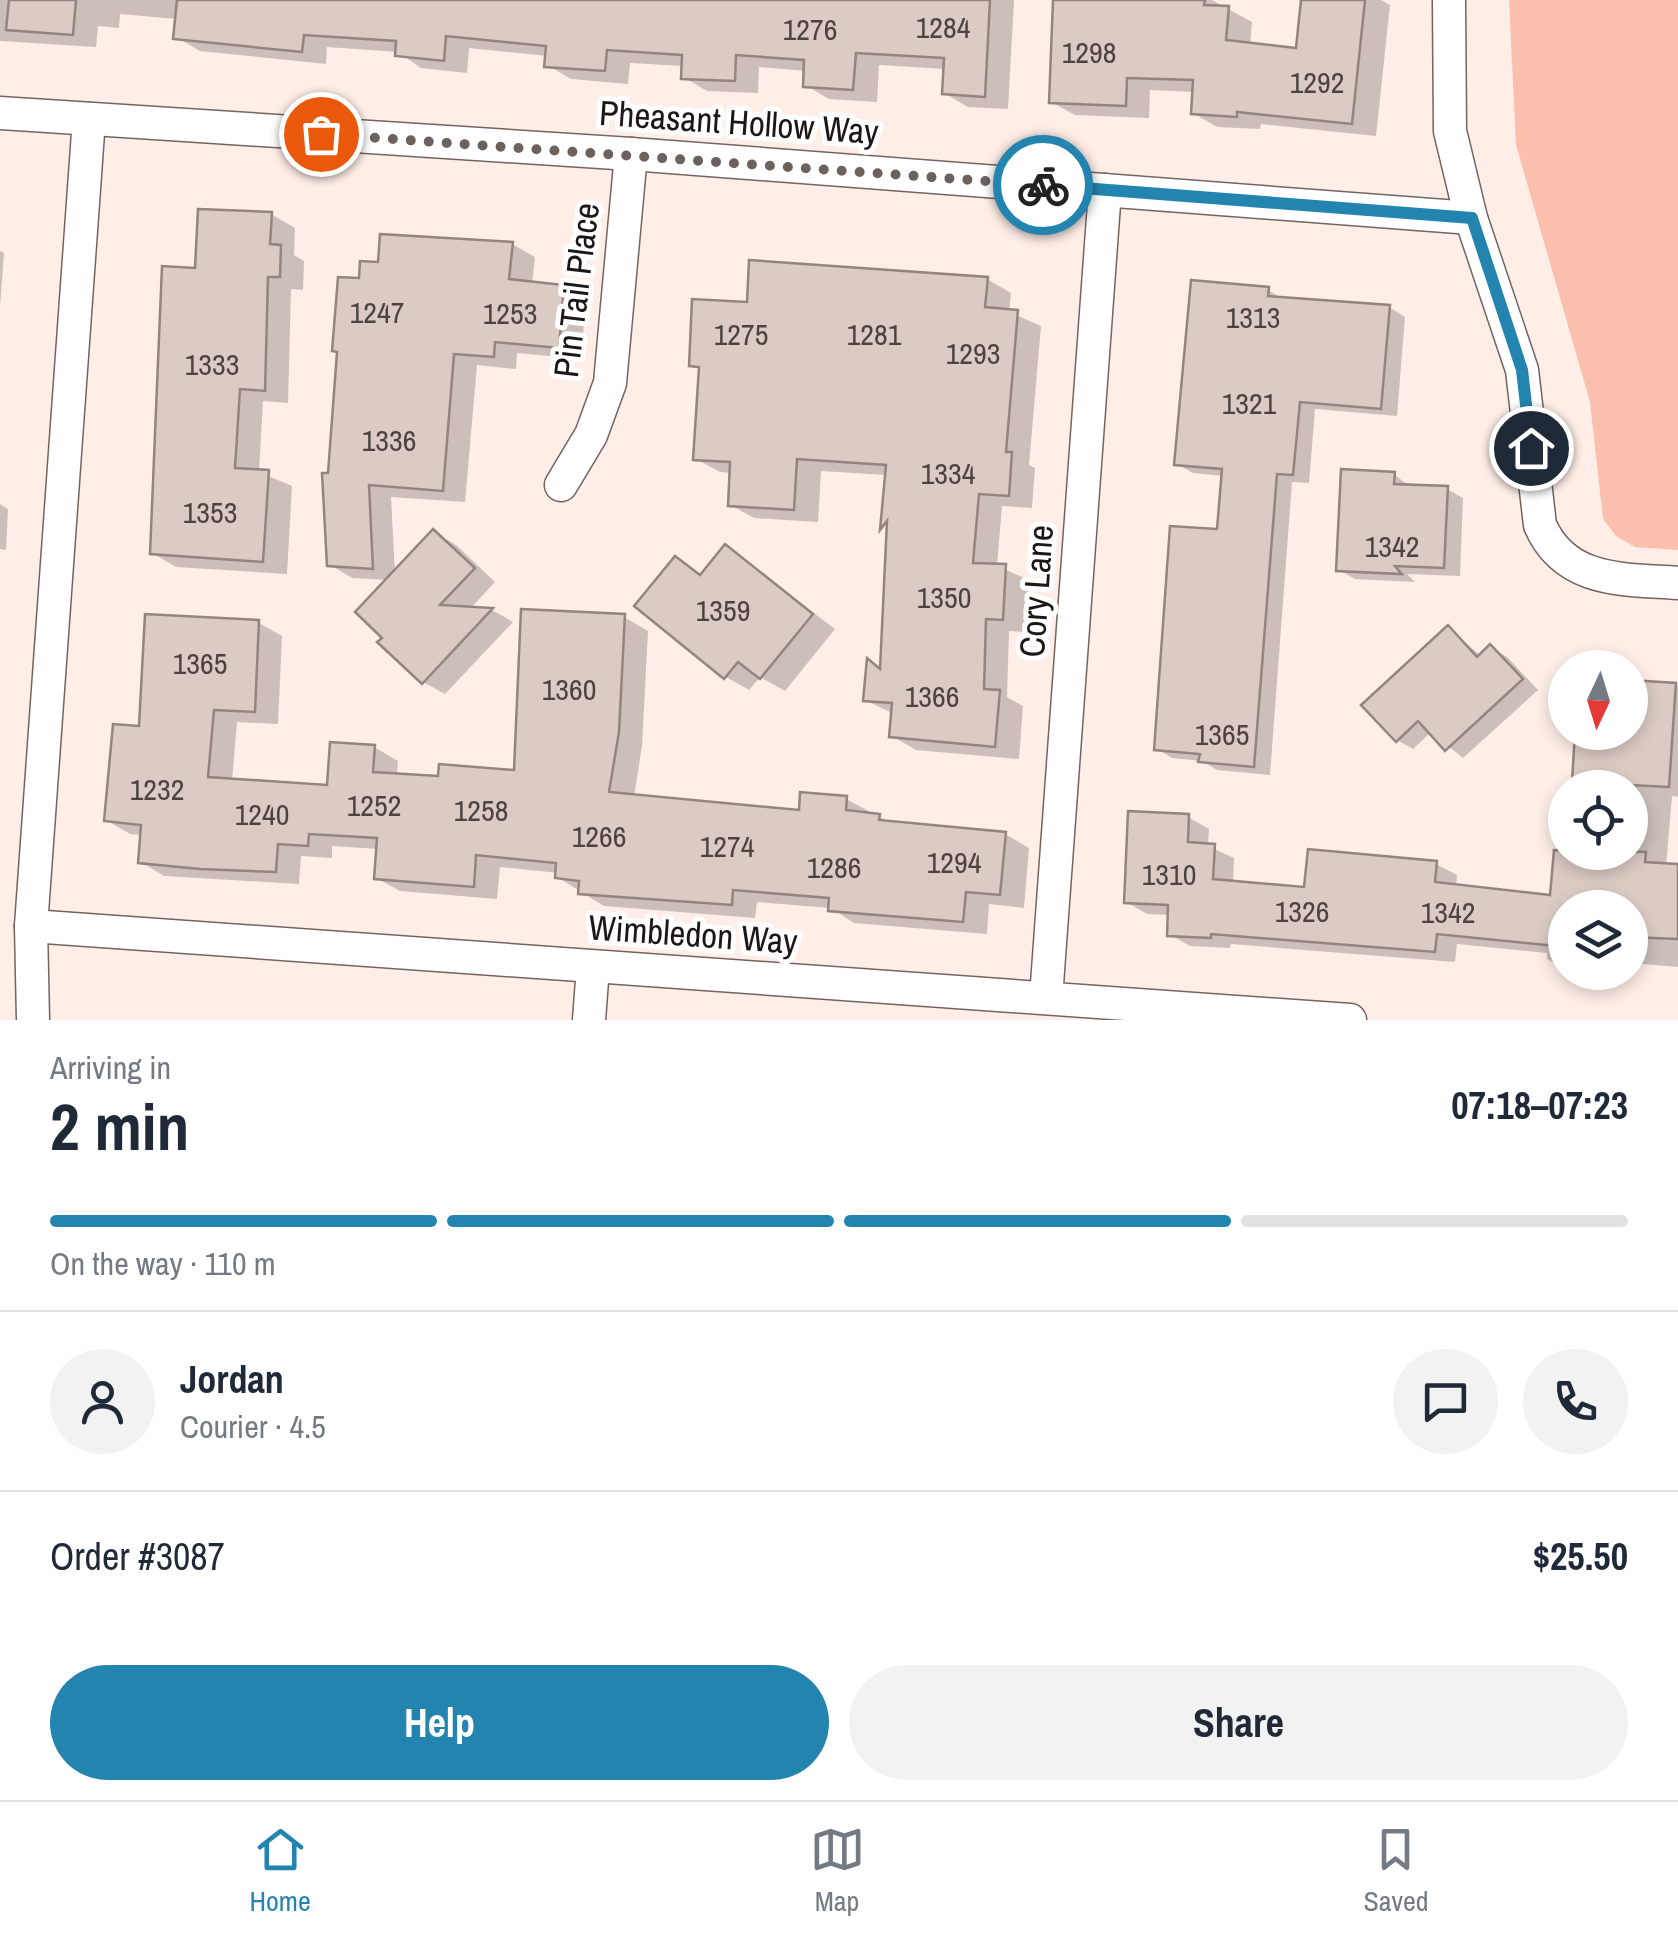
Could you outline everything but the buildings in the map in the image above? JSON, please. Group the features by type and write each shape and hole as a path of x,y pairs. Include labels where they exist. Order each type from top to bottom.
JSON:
{"street":[{"path":"1449,0 1450,130 1472,218 1522,370 1540,525 1549,545 1581,572 1678,583"},
{"name":"Pheasant Hollow Way","path":"0,113 632,154 1472,218"},
{"path":"33,1020 30,926 88,119"},
{"name":"Pin Tail Place","path":"560,485 591,435 610,383 632,154"},
{"name":"Cory Lane","path":"1046,998 1105,190"},
{"name":"Wimbledon Way","path":"30,926 1350,1020"},
{"path":"589,1020 593,966"}],"shaded area":[{"path":"1509,0 1678,0 1678,550 1635,547 1616,536 1603,519 1590,402 1516,145"}],"way so far":[{"path":"321,134 1043,185"}],"route":[{"path":"1043,185 1472,218 1522,370 1531,448"}]}
